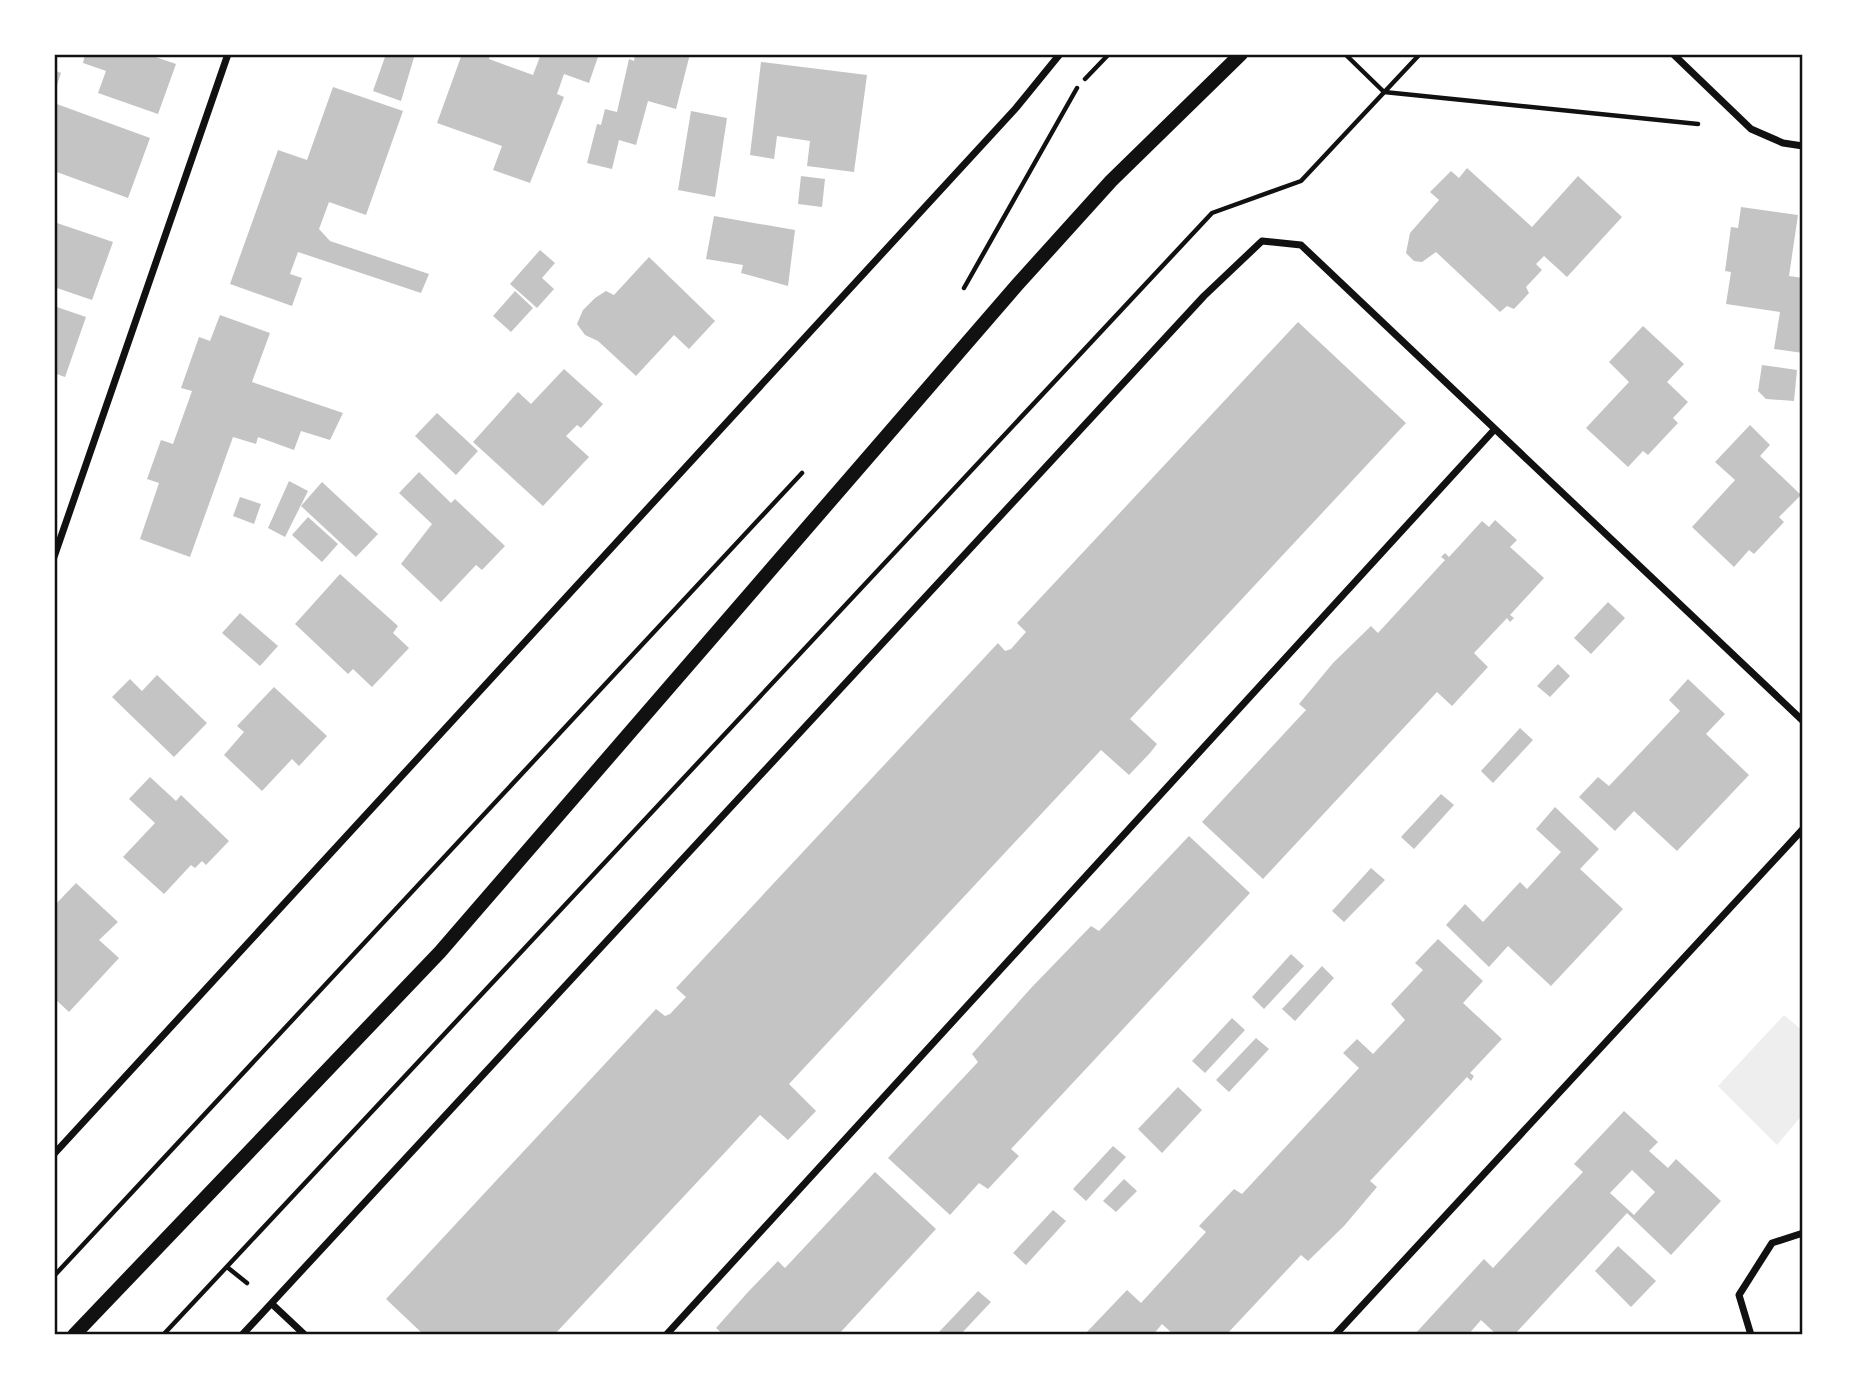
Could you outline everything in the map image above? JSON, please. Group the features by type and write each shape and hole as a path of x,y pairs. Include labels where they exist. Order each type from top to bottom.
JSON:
{"main road":[{"path":"74,1335 440,952 1034,266 1111,181 1241,54"}],"street":[{"path":"54,556 228,54"},
{"path":"54,1154 1016,108 1060,54"},
{"path":"1672,54 1751,129 1783,143 1803,146"},
{"path":"243,1335 1204,296 1262,241 1301,245 1803,721"},
{"path":"666,1335 1494,430"},
{"path":"1335,1335 1803,829"},
{"path":"1751,1335 1739,1295 1772,1243 1803,1233"},
{"path":"272,1304 305,1335"}],"path":[{"path":"959,296 1079,86 1109,54"},
{"path":"1345,54 1384,92 1751,129"},
{"path":"163,1335 1212,213 1301,181 1420,54"},
{"path":"54,1276 804,472"}],"shaded area":[{"path":"1784,1015 1803,1031 1803,1114 1777,1145 1718,1086"}],"building":[{"path":"85,54 147,54 176,64 158,114 98,93 106,71 83,63"},
{"path":"386,54 415,54 401,101 373,91"},
{"path":"462,54 490,54 489,59 533,75 541,54 599,54 589,83 564,74 557,94 564,97 530,183 493,170 502,146 437,123"},
{"path":"635,54 690,54 676,109 648,101 636,145 619,140 612,169 587,163 597,124 601,125 605,109 617,112 629,59 634,61"},
{"path":"761,62 867,75 854,172 807,166 810,141 777,136 774,159 750,155"},
{"path":"54,70 61,73 55,91 54,91"},
{"path":"333,87 403,111 366,215 329,202 319,229 330,241 429,274 421,293 298,252 290,274 302,278 292,306 230,284 278,150 307,160"},
{"path":"54,103 150,138 128,198 54,171"},
{"path":"691,111 727,118 715,197 678,190"},
{"path":"1467,168 1532,227 1578,176 1622,217 1567,277 1544,256 1536,264 1542,270 1526,287 1529,293 1514,309 1507,306 1500,312 1436,252 1422,262 1414,261 1406,253 1410,233 1439,200 1430,192 1451,171 1459,178"},
{"path":"801,176 825,179 822,207 798,204"},
{"path":"1741,207 1798,215 1789,276 1803,278 1803,353 1774,349 1780,312 1726,304 1731,272 1725,271 1731,227 1738,228"},
{"path":"714,216 795,230 788,286 741,273 743,265 706,259"},
{"path":"54,222 113,242 92,300 54,287"},
{"path":"540,250 555,263 542,278 554,289 537,308 510,284"},
{"path":"649,257 715,321 689,349 674,335 636,376 598,341 585,335 577,324 583,310 595,298 606,291 614,295"},
{"path":"515,291 533,308 511,332 493,316"},
{"path":"54,306 86,317 65,377 54,373"},
{"path":"220,315 270,333 252,382 343,413 330,440 301,431 294,450 258,437 256,444 233,437 190,557 140,539 159,483 147,479 161,440 173,444 192,391 181,388 199,337 210,341"},
{"path":"1298,322 1406,423 1130,719 1157,744 1150,753 1129,775 1101,750 789,1084 816,1111 788,1140 760,1115 554,1335 424,1335 386,1299 656,1009 665,1016 670,1014 686,997 676,988 998,643 1005,651 1011,649 1026,632 1017,623"},
{"path":"1643,326 1684,364 1667,382 1688,402 1673,418 1678,423 1648,455 1643,451 1628,467 1586,428 1629,382 1609,362"},
{"path":"1762,365 1797,370 1794,401 1766,399 1758,391"},
{"path":"564,369 603,404 581,428 577,425 566,436 589,457 543,506 473,442 518,392 531,404"},
{"path":"437,413 478,451 456,475 415,436"},
{"path":"1750,425 1770,445 1760,456 1801,495 1779,517 1784,522 1754,554 1749,550 1734,567 1692,527 1735,480 1715,462"},
{"path":"419,472 451,503 455,499 505,546 482,570 476,565 441,602 401,564 432,524 399,493"},
{"path":"289,481 308,491 285,537 268,528"},
{"path":"322,482 378,534 356,557 301,506"},
{"path":"240,497 261,504 254,524 233,516"},
{"path":"308,517 338,544 322,562 292,535"},
{"path":"1495,520 1517,540 1510,547 1544,578 1510,615 1514,618 1510,622 1507,618 1474,653 1488,667 1452,706 1437,692 1263,879 1202,822 1306,710 1299,704 1333,663 1371,626 1378,633 1445,560 1441,557 1445,553 1449,557 1482,521 1489,527"},
{"path":"340,574 398,626 393,633 409,648 372,687 353,669 348,674 295,624"},
{"path":"1608,602 1625,618 1591,654 1574,638"},
{"path":"240,613 278,646 260,666 222,633"},
{"path":"1558,664 1570,676 1550,697 1537,686"},
{"path":"157,675 207,723 174,757 112,697 130,679 142,691"},
{"path":"1688,679 1725,714 1706,734 1749,775 1677,851 1634,811 1615,831 1579,797 1598,777 1609,786 1680,711 1669,700"},
{"path":"274,687 327,736 299,766 292,759 262,791 224,755 244,732 237,726"},
{"path":"1520,728 1533,740 1493,783 1481,771"},
{"path":"150,777 176,801 181,795 229,841 206,865 202,861 195,868 191,865 164,894 123,857 155,823 129,799"},
{"path":"1441,794 1454,805 1414,849 1401,837"},
{"path":"1555,807 1599,849 1580,869 1623,909 1551,986 1508,946 1489,967 1446,925 1465,904 1483,922 1520,882 1527,889 1561,852 1536,829"},
{"path":"1189,836 1250,893 1011,1149 1019,1156 988,1189 979,1183 950,1215 888,1158 978,1062 972,1054 1032,987 1091,926 1099,931"},
{"path":"1371,868 1385,880 1344,922 1332,911"},
{"path":"76,883 118,922 99,940 119,958 69,1012 54,998 54,906"},
{"path":"1438,939 1483,981 1463,1003 1502,1039 1470,1073 1474,1076 1471,1081 1467,1077 1370,1181 1377,1187 1344,1226 1308,1261 1301,1255 1226,1335 1174,1335 1162,1324 1153,1335 1084,1335 1127,1290 1141,1303 1206,1232 1199,1226 1234,1189 1242,1194 1359,1068 1343,1053 1357,1039 1373,1054 1405,1020 1391,1004 1423,970 1415,963"},
{"path":"1291,954 1304,966 1264,1009 1252,997"},
{"path":"1322,966 1334,978 1295,1021 1282,1009"},
{"path":"1232,1018 1245,1030 1205,1073 1192,1061"},
{"path":"1256,1038 1269,1049 1229,1092 1216,1080"},
{"path":"1178,1087 1202,1110 1162,1153 1138,1129"},
{"path":"1624,1111 1658,1142 1649,1151 1668,1168 1676,1159 1721,1201 1671,1255 1627,1213 1514,1335 1497,1335 1481,1320 1468,1335 1414,1335 1484,1259 1493,1268 1583,1172 1574,1164","holes":["1632,1170 1655,1192 1634,1215 1610,1193"]},
{"path":"1113,1146 1126,1157 1086,1201 1073,1189"},
{"path":"875,1172 936,1229 838,1335 724,1335 716,1328 778,1261 785,1268"},
{"path":"1124,1179 1137,1191 1116,1212 1103,1201"},
{"path":"1053,1210 1066,1221 1026,1265 1013,1253"},
{"path":"1618,1246 1656,1281 1631,1307 1595,1271"},
{"path":"978,1291 991,1302 960,1335 940,1335 938,1333"}]}
